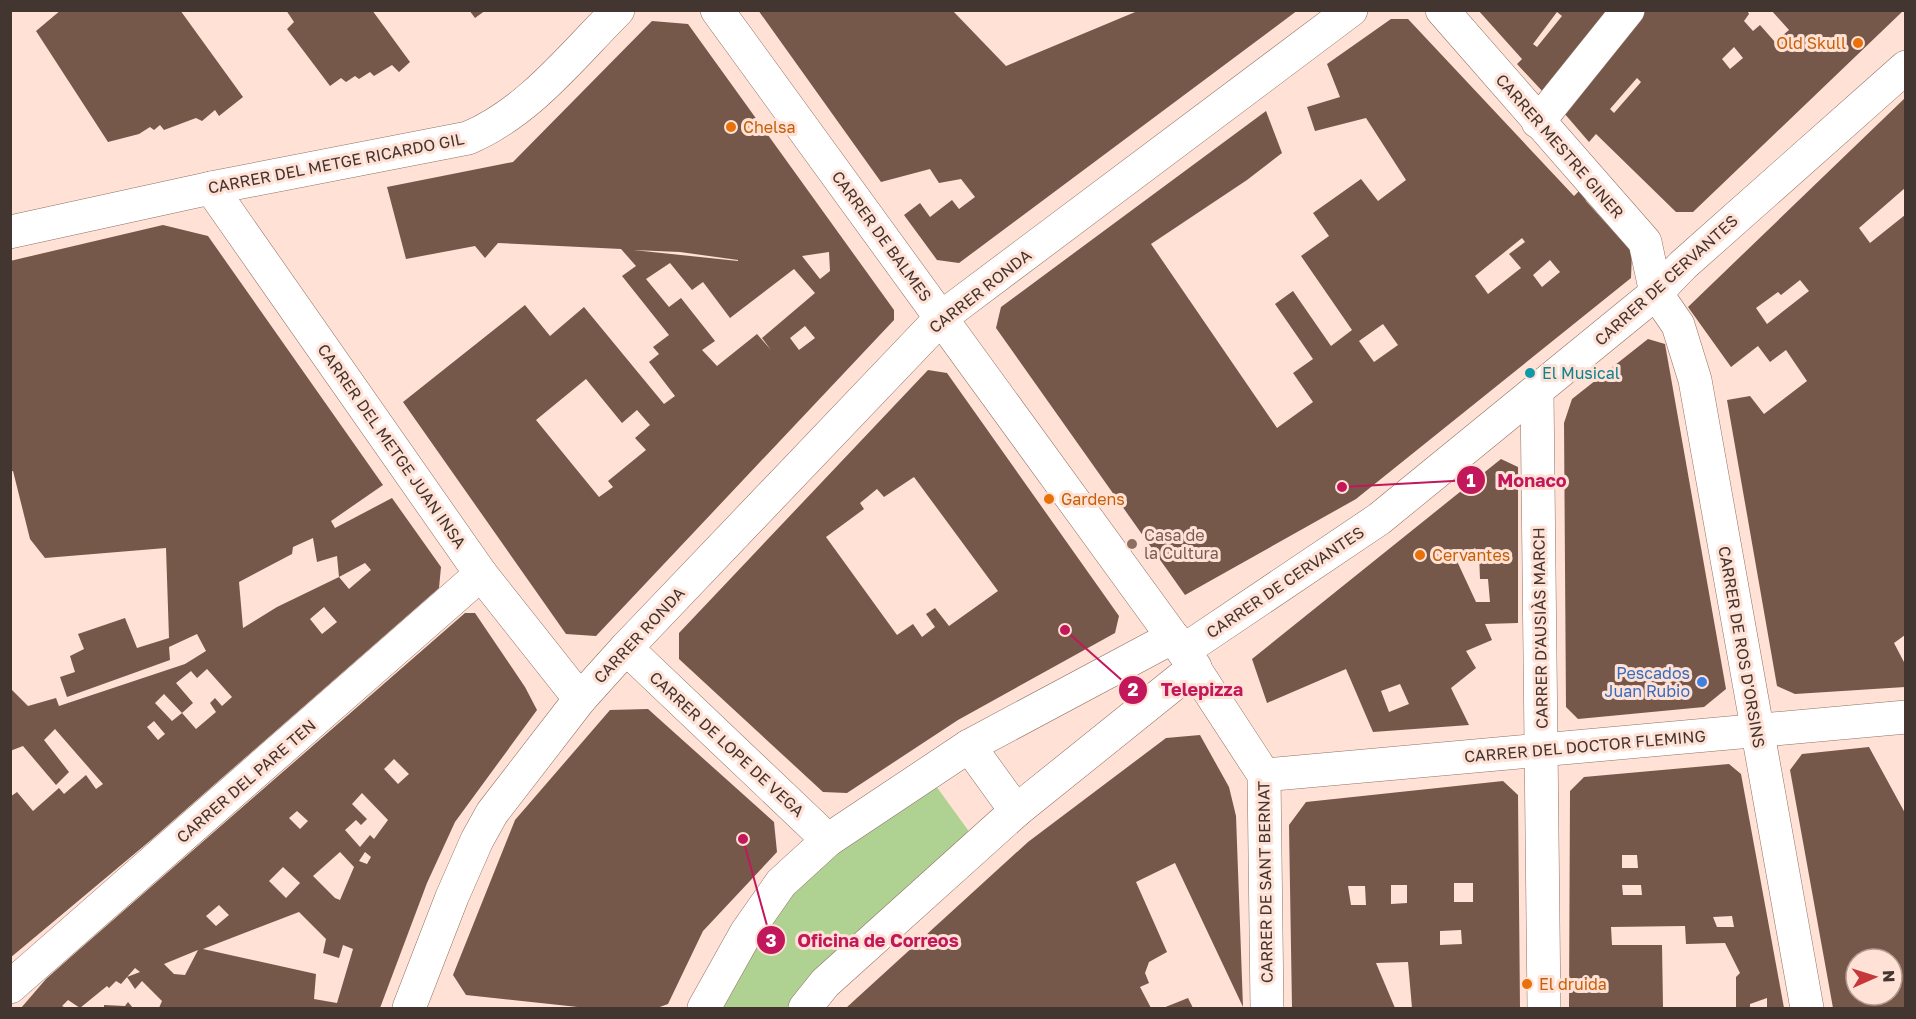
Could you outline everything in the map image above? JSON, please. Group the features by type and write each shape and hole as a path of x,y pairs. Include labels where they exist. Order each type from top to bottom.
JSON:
{"street":[{"name":"CARRER DEL METGE RICARDO GIL","path":"10,232 211,188 468,138 493,127 519,110 618,10"},
{"name":"CARRER DE BALMES","path":"717,10 1184,652"},
{"name":"CARRER RONDA","path":"409,1008 477,840 492,813 580,699 626,648 942,317 1351,10"},
{"name":"CARRER MESTRE GINER","path":"1442,10 1538,123 1645,243 1656,293"},
{"path":"1538,123 1628,10"},
{"name":"CARRER DE CERVANTES","path":"805,1008 825,983 1016,811 1184,652 1379,519 1537,392 1656,293 1683,266 1905,67"},
{"name":"CARRER DEL METGE JUAN INSA","path":"211,188 481,574 580,699"},
{"name":"CARRER DE ROS D'ORSINS","path":"1656,293 1678,325 1689,354 1807,1008"},
{"name":"CARRER D'AUSIÀS MARCH","path":"1537,392 1544,1008"},
{"name":"CARRER DEL PARE TEN","path":"10,987 481,574"},
{"name":"CARRER DE LOPE DE VEGA","path":"626,648 828,840"},
{"name":"CARRER DE CERVANTES","path":"704,1008 746,933 781,883 828,840 969,746 1184,652"},
{"name":"CARRER DE SANT BERNAT","path":"1184,652 1264,775 1267,1008"},
{"name":"CARRER DEL DOCTOR FLEMING","path":"1264,775 1511,752 1542,752 1905,717"},
{"path":"969,746 1016,811"}],"green space":[{"path":"936,786 973,837 794,1008 720,1008 788,893 825,859"}],"building":[{"path":"61,10 180,10 243,97 219,116 215,110 202,121 196,118 164,130 160,125 154,130 150,127 139,134 108,142 36,31"},
{"path":"286,10 372,10 410,62 399,72 392,65 374,76 370,72 359,79 355,76 346,82 341,78 330,86 287,29 294,22"},
{"path":"469,10 486,10 475,18"},
{"path":"758,10 952,10 1006,66 1140,10 1298,10 959,263 937,260 904,215 920,203 930,217 952,200 959,209 975,197 961,179 939,183 930,169 881,182"},
{"path":"1478,10 1614,10 1545,94 1517,64 1522,59","holes":["1557,12 1562,16 1537,47 1533,44"]},
{"path":"1645,10 1747,10 1749,14 1744,21 1753,31 1760,25 1775,42 1789,30 1771,10 1904,10 1693,212 1676,212 1596,134 1589,142 1564,113","holes":["1734,47 1743,58 1730,69 1722,59","1637,78 1641,82 1614,113 1610,109"]},
{"path":"1391,19 1408,19 1574,196 1581,189 1586,201 1632,252 1631,278 1356,499 1185,595 996,328 1001,307 1266,111 1282,153 1247,180 1151,244 1277,428 1313,402 1293,373 1313,359 1275,304 1293,291 1331,346 1352,330 1301,256 1329,236 1313,213 1361,179 1378,201 1406,180 1366,118 1315,131 1307,107 1340,97 1327,64","holes":["1522,238 1525,242 1509,254 1521,268 1488,294 1475,276","1550,260 1560,272 1542,287 1533,275","1383,324 1398,345 1374,362 1359,341"]},
{"path":"652,21 688,24 894,310 894,320 596,636 566,634 403,402 525,305 550,336 584,307 664,404 675,396 649,362 659,354 653,347 669,335 622,276 636,266 621,249 498,243 485,258 475,246 406,259 387,187 513,162","holes":["633,250 680,252 738,261","829,252 830,271 820,279 802,256","670,263 692,290 703,282 730,318 794,269 815,293 762,338 771,350 757,334 717,366 702,350 715,341 681,298 669,307 646,279","805,326 815,338 799,350 790,338","586,379 622,423 637,410 650,425 635,438 646,450 608,481 613,487 599,497 536,420"]},
{"path":"1905,98 1905,188 1859,228 1870,243 1905,215 1905,635 1894,643 1905,664 1905,687 1795,694 1777,686 1727,400 1750,396 1764,414 1807,381 1786,350 1770,362 1758,346 1731,367 1688,307","holes":["1800,280 1809,291 1767,324 1756,308 1778,292 1781,295"]},
{"path":"163,225 208,236 383,485 331,521 335,528 392,498 441,567 439,588 151,840 10,958 10,797 17,792 33,811 59,788 64,794 86,775 96,789 103,784 55,729 44,740 69,772 56,785 23,746 10,751 10,688 28,706 56,698 59,706 185,664 206,651 197,634 169,647 170,660 67,697 60,677 75,672 70,656 84,649 78,634 125,618 137,648 169,638 166,548 45,558 30,539 13,471 10,472 10,261","holes":["313,538 317,562 337,556 339,577 277,607 243,628 239,582 292,554 293,547","365,563 371,570 349,589 339,577","324,607 337,622 322,634 310,619","207,669 232,697 222,706 215,698 210,703 216,712 196,729 182,713 193,703 176,683 191,671 197,678","164,694 182,713 172,721 155,703","154,721 165,734 158,740 147,727"]},
{"path":"1648,339 1665,344 1726,689 1704,707 1578,719 1566,707 1564,423 1572,399"},
{"path":"928,370 947,373 1119,616 1115,633 958,720 847,793 823,792 679,659 679,633","holes":["914,477 998,591 949,626 935,608 926,614 935,627 922,637 913,624 897,635 826,537 864,509 860,503 877,489 884,497"]},
{"path":"1501,459 1518,467 1518,623 1485,624 1492,640 1466,651 1476,668 1451,688 1469,725 1373,732 1346,669 1267,703 1252,659","holes":["1475,548 1479,553 1480,579 1488,579 1490,602 1476,602 1456,559","1400,684 1409,704 1389,712 1381,691"]},
{"path":"465,613 475,613 525,687 537,710 455,822 427,883 380,1008 159,1008 162,1001 142,981 135,989 127,977 121,984 116,981 109,988 107,986 80,1008 68,1000 62,1006 66,1008 21,1008 46,979","holes":["394,759 409,774 398,784 384,769","362,793 388,820 374,839 370,835 360,847 345,830 356,820 361,825 367,819 352,804","297,811 308,821 300,829 289,818","340,852 354,867 340,900 335,898 313,876","365,852 371,857 367,864 359,861","283,867 300,883 286,898 269,881","219,905 229,915 216,926 206,916","299,912 326,939 323,953 339,958 343,945 353,949 337,1003 314,999 316,974 203,949","198,950 185,975 174,974 164,964","135,968 140,972 127,977"]},
{"path":"648,709 774,822 777,852 703,931 668,1004 657,1008 587,1008 466,995 453,975 515,820 610,710"},
{"path":"1200,735 1229,787 1236,816 1243,1007 1175,863 1136,882 1167,952 1149,962 1145,973 1149,983 1140,987 1151,1008 846,1008 1028,842 1166,738"},
{"path":"1869,747 1905,813 1905,1008 1833,1008 1790,770 1802,754"},
{"path":"1729,764 1741,774 1784,1008 1767,1008 1767,998 1750,1004 1750,1008 1736,1008 1736,977 1740,973 1725,943 1686,944 1685,926 1611,927 1612,945 1662,945 1663,1007 1569,1008 1570,791 1584,777","holes":["1622,855 1637,855 1638,868 1622,868","1622,885 1641,885 1642,895 1623,895","1732,916 1734,927 1717,927 1713,917"]},
{"path":"1503,781 1518,795 1520,1008 1412,1008 1408,962 1376,963 1395,1008 1292,1008 1289,825 1306,802","holes":["1454,883 1473,883 1473,902 1454,902","1391,885 1407,885 1407,903 1391,904","1348,886 1365,886 1366,905 1351,905","1461,930 1462,944 1440,945 1440,931"]},
{"path":"1188,998 1193,1008 1163,1008"},
{"path":"128,1002 133,1008 104,1008 104,1005 125,1006"}],"place":[{"name":"Old Skull","path":"1858,43"},
{"name":"Chelsa","path":"731,127"},
{"name":"El Musical","path":"1530,373"},
{"name":"Monaco","path":"1342,487"},
{"name":"Gardens","path":"1049,499"},
{"name":"Casa de la Cultura","path":"1132,544"},
{"name":"Cervantes","path":"1420,555"},
{"name":"Telepizza","path":"1065,630"},
{"name":"Pescados Juan Rubio","path":"1702,682"},
{"name":"Oficina de Correos","path":"743,839"},
{"name":"El druida","path":"1527,984"}]}
